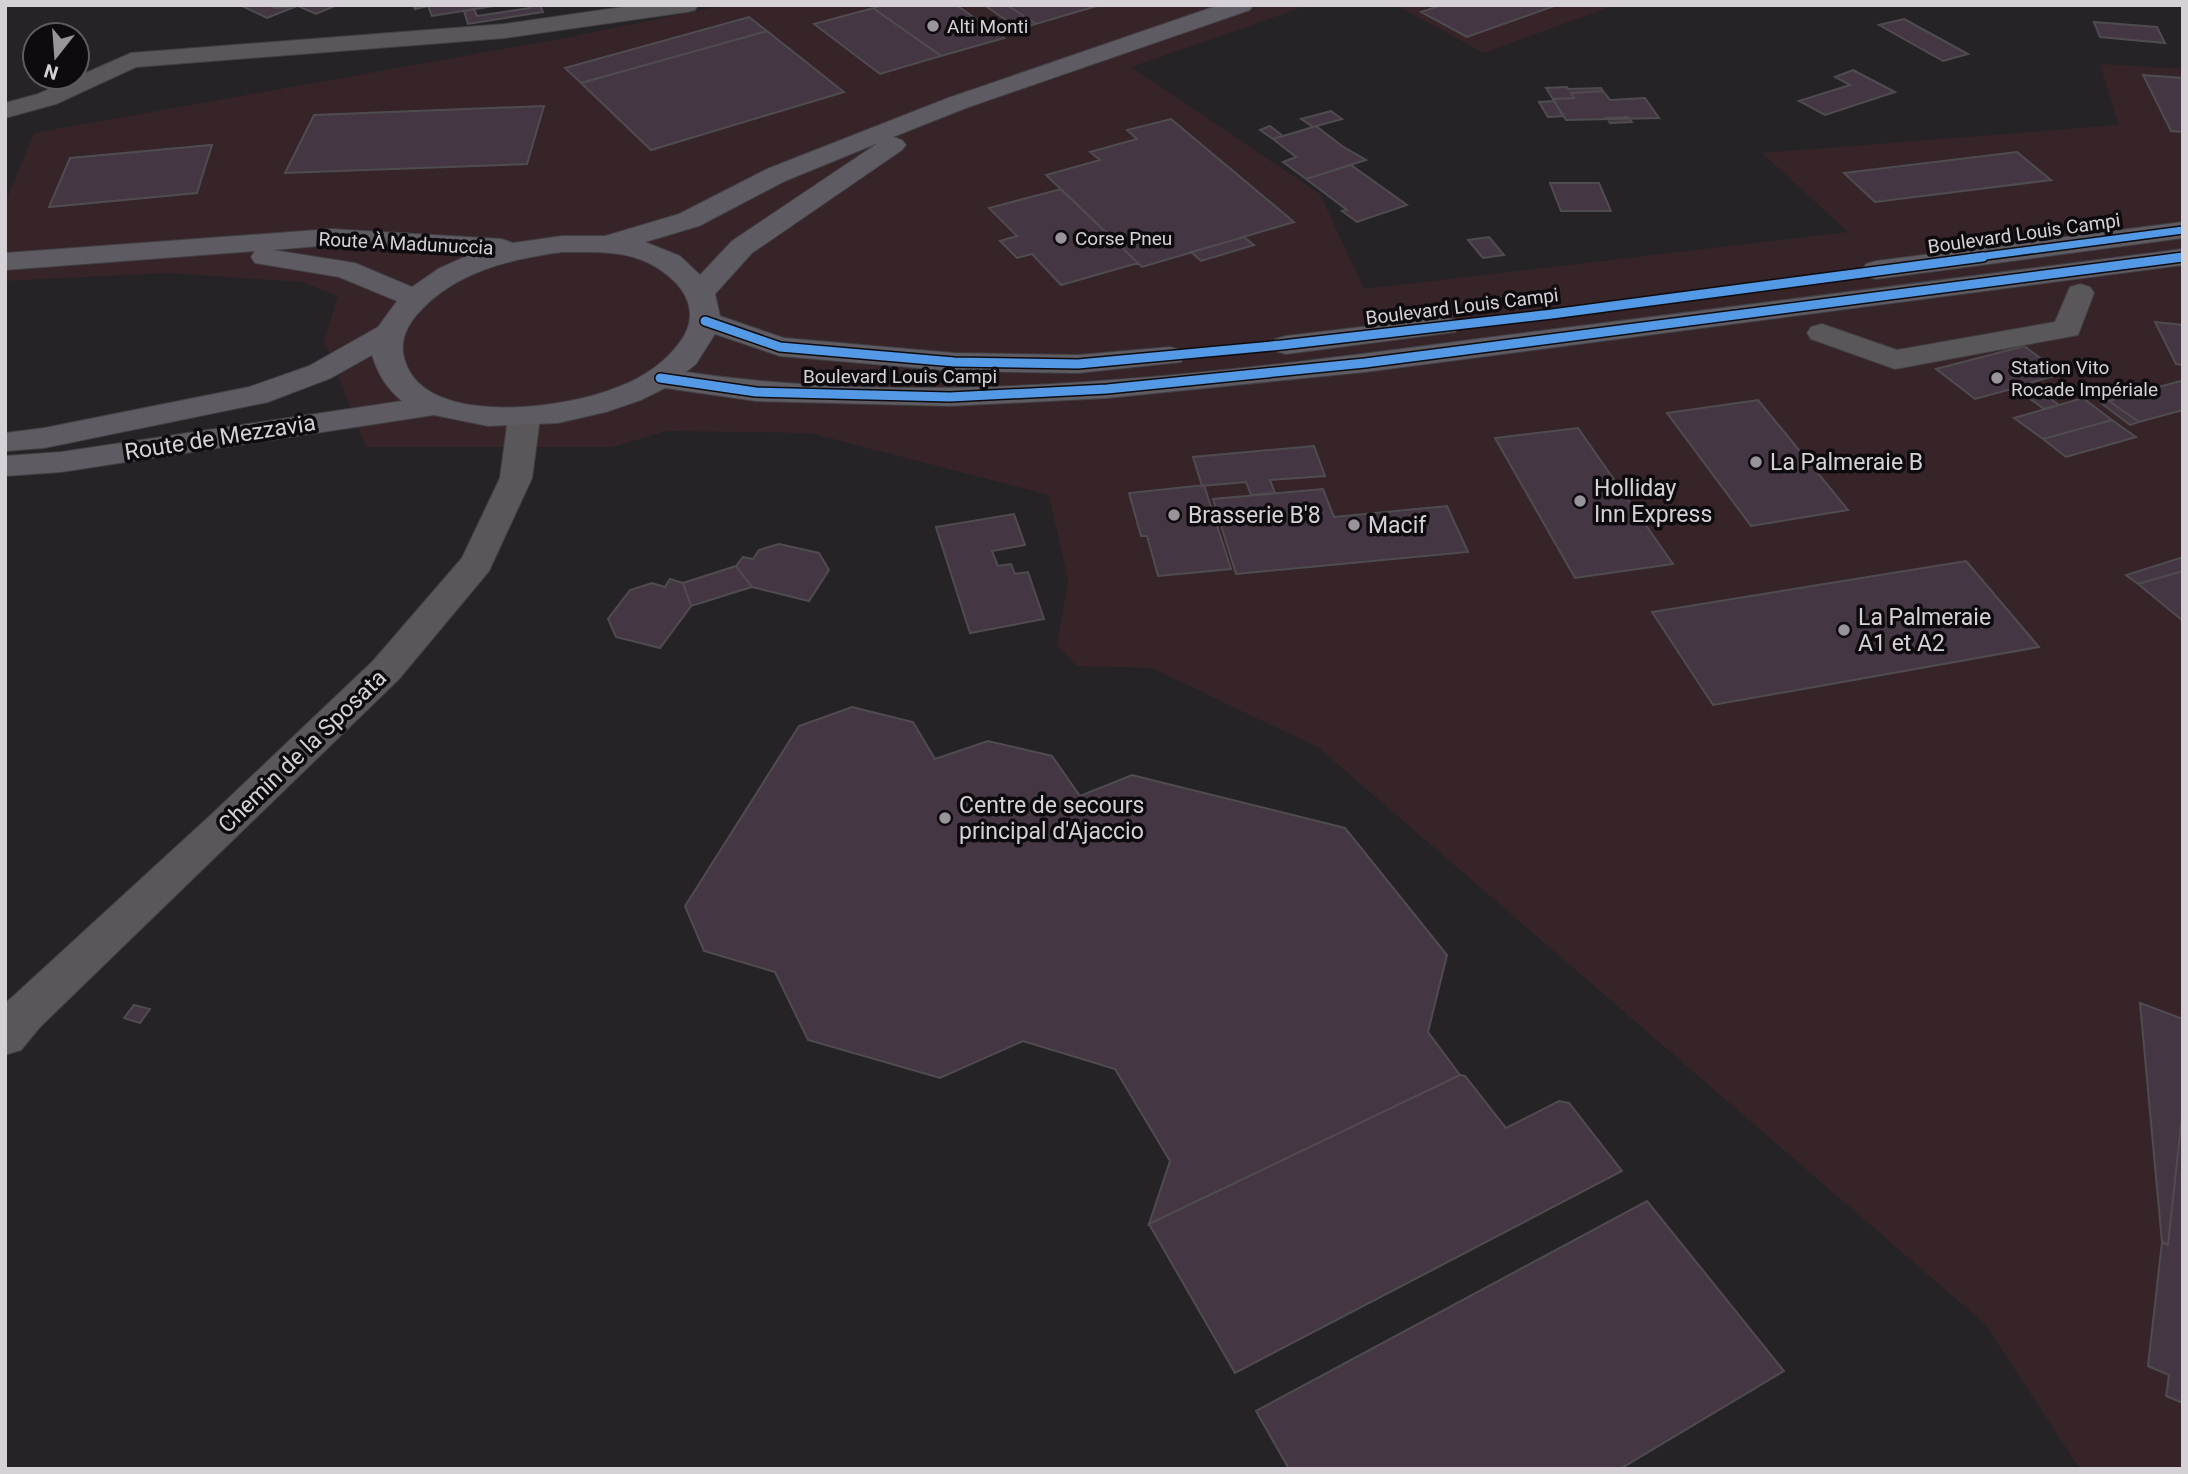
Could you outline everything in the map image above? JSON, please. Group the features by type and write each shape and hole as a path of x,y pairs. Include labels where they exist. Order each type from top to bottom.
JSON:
{"main road":[{"path":"607,244 690,220 776,174 957,103 1242,5"},
{"path":"703,306 670,262 641,251 607,244 562,244 528,248 484,259 445,277 414,298 399,315 390,333 387,354 394,374 410,391 435,405 476,416 524,418 574,412 621,398 660,378 683,359 698,340 703,306 742,247 957,103"},
{"name":"Boulevard Louis Campi","path":"703,306 780,347 954,362 1078,364 1282,345 1552,314 2183,230"},
{"name":"Route À Madunuccia","path":"5,262 331,236 443,246 528,248"},
{"name":"Route À Madunuccia","path":"200,246 345,270 414,298"},
{"name":"Boulevard Louis Campi","path":"660,378 756,392 950,397 1107,389 1392,360 2183,257"},
{"name":"Route de Mezzavia","path":"5,442 44,438 257,396 320,372 390,333"},
{"name":"Route de Mezzavia","path":"5,466 61,462 435,405"}],"street":[{"path":"5,111 47,99 131,60 505,32 687,5"},
{"path":"1822,333 1895,360 2067,329 2080,293"},
{"name":"Chemin de la Sposata","path":"5,1036 24,1014 386,670 469,573 477,563 516,478 524,418"}],"shaded area":[{"path":"725,5 1309,5 1131,67 1320,194 1364,289 1848,232 1762,153 2119,125 2100,64 2183,69 2183,1469 2080,1469 1985,1324 1319,748 1152,668 1077,666 1057,645 1068,580 1049,495 810,433 666,431 613,447 366,447 324,340 338,296 302,282 168,273 5,281 5,203 34,133 565,38"},
{"path":"1396,5 1615,5 1484,53"}],"building":[{"path":"240,5 268,5 276,8 297,6 267,18"},
{"path":"296,5 337,5 316,14"},
{"path":"413,5 500,5 432,16 428,6 415,9"},
{"path":"529,5 540,5 543,12 468,24 464,11 474,9 477,16 530,8"},
{"path":"883,5 956,5 1004,38 941,56 873,8"},
{"path":"984,5 1007,5 1036,24 1019,29"},
{"path":"1007,5 1100,5 1036,24"},
{"path":"1442,5 1557,5 1467,37 1421,12"},
{"path":"873,8 941,56 880,74 814,24"},
{"path":"749,17 767,31 581,83 565,68"},
{"path":"1904,19 1968,54 1943,61 1879,25"},
{"path":"2094,22 2157,27 2165,43 2100,37"},
{"path":"767,31 844,92 651,150 581,83"},
{"path":"1853,70 1895,92 1825,115 1799,101 1850,85 1835,77"},
{"path":"2143,75 2183,78 2183,132 2171,131"},
{"path":"1546,88 1601,88 1603,91 1571,93 1574,98 1553,99"},
{"path":"1603,91 1610,100 1645,98 1659,118 1566,120 1553,99 1574,98 1571,93"},
{"path":"1554,101 1563,116 1548,117 1539,102"},
{"path":"544,106 527,164 285,173 314,115"},
{"path":"1331,111 1342,119 1313,127 1301,119"},
{"path":"1628,117 1632,122 1610,123 1606,118"},
{"path":"1171,119 1294,222 1142,267 1046,175 1100,160 1090,152 1137,139 1127,130"},
{"path":"1270,126 1283,136 1273,139 1260,130"},
{"path":"1316,126 1366,160 1306,179 1283,162 1296,157 1273,139"},
{"path":"212,145 197,193 49,207 70,158"},
{"path":"2017,152 2051,180 1875,202 1844,173"},
{"path":"1351,165 1407,205 1357,222 1342,211 1347,210 1306,179"},
{"path":"1550,183 1599,183 1611,211 1561,211"},
{"name":"Corse Pneu","path":"1061,189 1138,263 1061,285 1032,254 1017,258 1000,241 1017,236 989,208"},
{"path":"1244,237 1254,245 1201,261 1191,252"},
{"path":"1489,237 1504,255 1483,258 1468,240"},
{"path":"2155,322 2183,325 2183,365 2176,364"},
{"name":"Station Vito Rocade Impériale","path":"2024,346 2062,374 2029,383 2059,405 2044,409 2015,388 1975,399 1936,369"},
{"path":"2180,381 2183,383 2183,410 2139,422 2109,401"},
{"path":"2083,398 2112,420 2043,439 2014,418"},
{"name":"La Palmeraie B","path":"1758,400 1848,510 1751,526 1667,413"},
{"path":"2109,401 2139,422 2130,425 2101,403"},
{"path":"2112,420 2136,437 2066,457 2043,439"},
{"name":"Holliday Inn Express","path":"1578,428 1673,564 1575,578 1495,438"},
{"path":"1314,446 1325,476 1270,480 1275,493 1251,495 1246,482 1202,486 1193,457"},
{"name":"Brasserie B'8","path":"1204,485 1231,569 1158,576 1147,536 1141,536 1129,493"},
{"path":"1323,489 1334,517 1447,506 1468,552 1236,574 1213,499"},
{"path":"1014,514 1025,545 992,551 998,566 1011,564 1015,574 1028,572 1044,619 970,633 936,527"},
{"path":"779,544 819,553 829,570 809,601 752,587 736,566 743,557 753,559 759,550"},
{"path":"2183,557 2183,571 2138,584 2126,575"},
{"name":"La Palmeraie A1 et A2","path":"1966,561 2039,647 1713,705 1652,612"},
{"path":"736,566 752,587 691,606 683,583"},
{"path":"2183,571 2183,621 2138,584"},
{"path":"670,579 683,583 691,606 660,648 616,637 608,619 630,590 652,583 665,587"},
{"path":"852,707 913,722 935,759 988,741 1052,756 1080,796 1132,775 1345,828 1447,955 1428,1032 1460,1075 1149,1224 1170,1161 1115,1069 1023,1041 940,1078 808,1040 775,972 704,951 685,906 799,726"},
{"path":"2140,1003 2183,1019 2183,1106 2168,1245 2162,1242"},
{"path":"134,1005 150,1009 140,1023 124,1018"},
{"path":"1460,1075 1465,1076 1506,1128 1559,1101 1569,1103 1622,1171 1235,1373 1149,1224"},
{"path":"2183,1106 2183,1403 2166,1396 2169,1375 2148,1366 2162,1242 2168,1245"},
{"path":"1647,1201 1784,1371 1620,1469 1289,1469 1256,1411"}],"cycle path":[{"path":"705,321 780,347 954,362 1078,364 1282,345 1552,314 2183,230"},
{"path":"660,378 756,392 950,397 1107,389 1365,363 2183,257"}],"place":[{"name":"Alti Monti","path":"933,26"},
{"name":"Corse Pneu","path":"1061,238"},
{"name":"Station Vito Rocade Impériale","path":"1997,378"},
{"name":"La Palmeraie B","path":"1756,462"},
{"name":"Holliday Inn Express","path":"1580,501"},
{"name":"Brasserie B'8","path":"1174,515"},
{"name":"Macif","path":"1354,525"},
{"name":"La Palmeraie A1 et A2","path":"1844,630"},
{"name":"Centre de secours principal d'Ajaccio","path":"945,818"}]}
